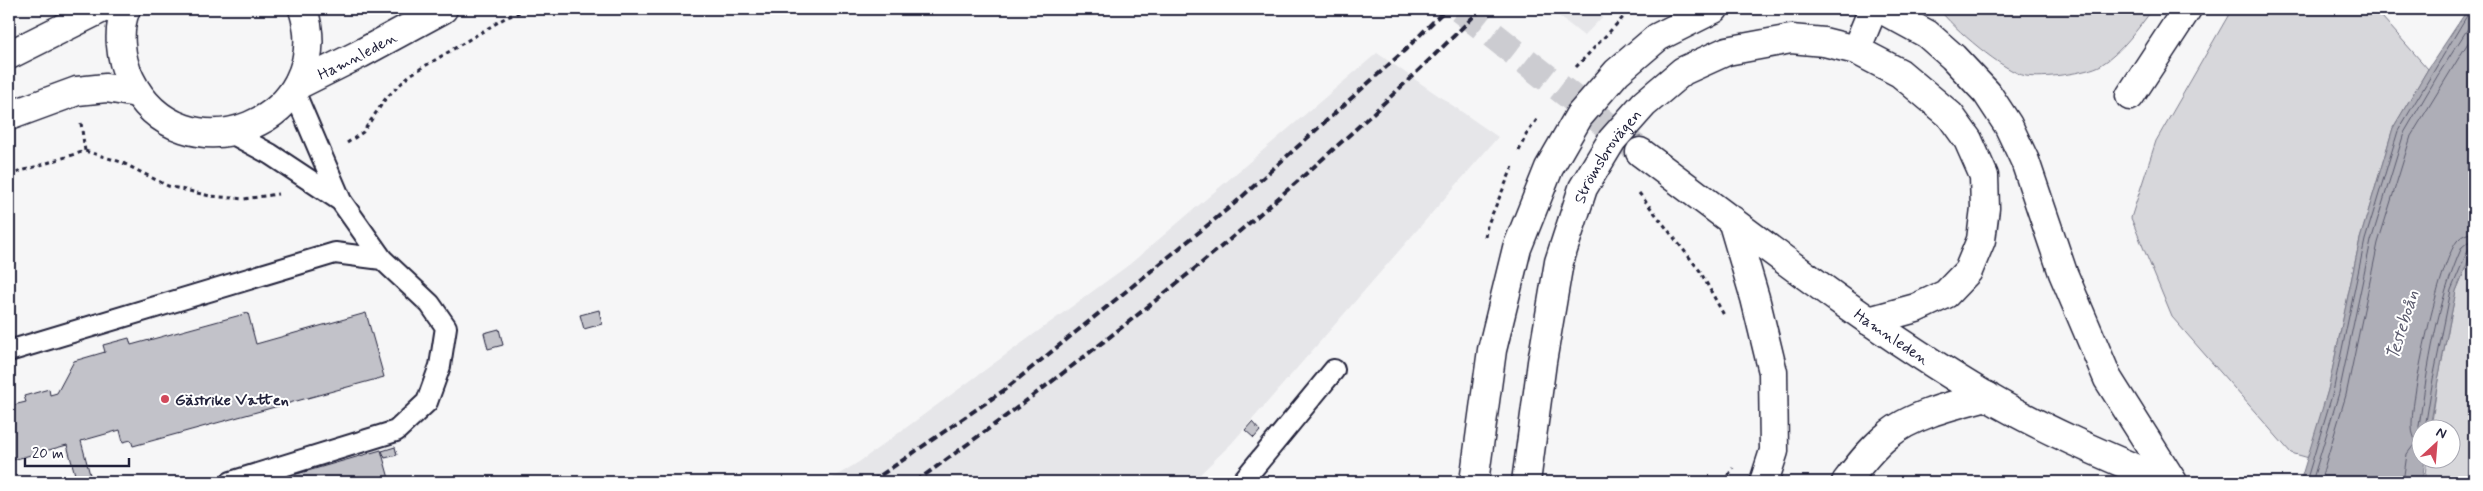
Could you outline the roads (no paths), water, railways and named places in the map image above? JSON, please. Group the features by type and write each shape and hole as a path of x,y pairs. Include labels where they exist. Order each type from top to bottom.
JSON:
{"main road":[{"path":"9,55 101,9"},
{"path":"126,9 120,42 125,69 136,92 155,112 178,127 204,133 231,133 255,125 277,111 296,88 308,56 308,26 303,9"},
{"name":"Hamnleden","path":"296,88 443,9"},
{"path":"1474,482 1492,350 1518,248 1549,168 1579,116 1617,72 1658,37 1714,9"},
{"path":"1856,50 1873,9"},
{"path":"1881,9 1927,34 1953,57 1987,93 2008,125 2025,161 2063,273 2108,379 2173,482"},
{"path":"2130,96 2187,9"},
{"name":"Strömsbrovägen","path":"1526,482 1542,362 1559,262 1583,188 1612,140 1644,104 1683,71 1727,51 1792,39 1824,42 1856,50 1900,73 1950,115 1968,140 1984,176 1985,200 1981,240 1968,271 1946,294 1916,308 1869,321"},
{"path":"9,116 77,91 106,88 136,92"},
{"name":"Hamnleden","path":"1640,152 1869,321 1987,396 2081,445 2167,482"},
{"path":"1732,220 1755,298 1773,372 1774,451 1764,482"},
{"path":"1846,482 1858,466 1888,434 1923,416 1987,396"}],"lane":[{"path":"231,482 396,431 427,402 440,366 446,326 430,304 382,259 341,201 296,88"},
{"path":"231,133 270,154 341,201"},
{"path":"9,352 335,253 382,259"},
{"path":"1242,482 1334,370"}],"water":[{"name":"Testeboån","path":"2468,9 2474,9 2474,247 2456,291 2432,418 2410,418 2410,468 2424,468 2422,482 2300,482 2328,390 2360,239 2393,128 2428,69"}],"tunnel":[{"path":"1460,9 1637,149"}],"railway":[{"path":"871,482 1003,391 1235,203 1405,50 1446,9"},
{"path":"915,482 990,428 1137,316 1208,257 1347,137 1481,9"}],"place":[{"name":"Gästrike Vatten","path":"165,399"}]}
